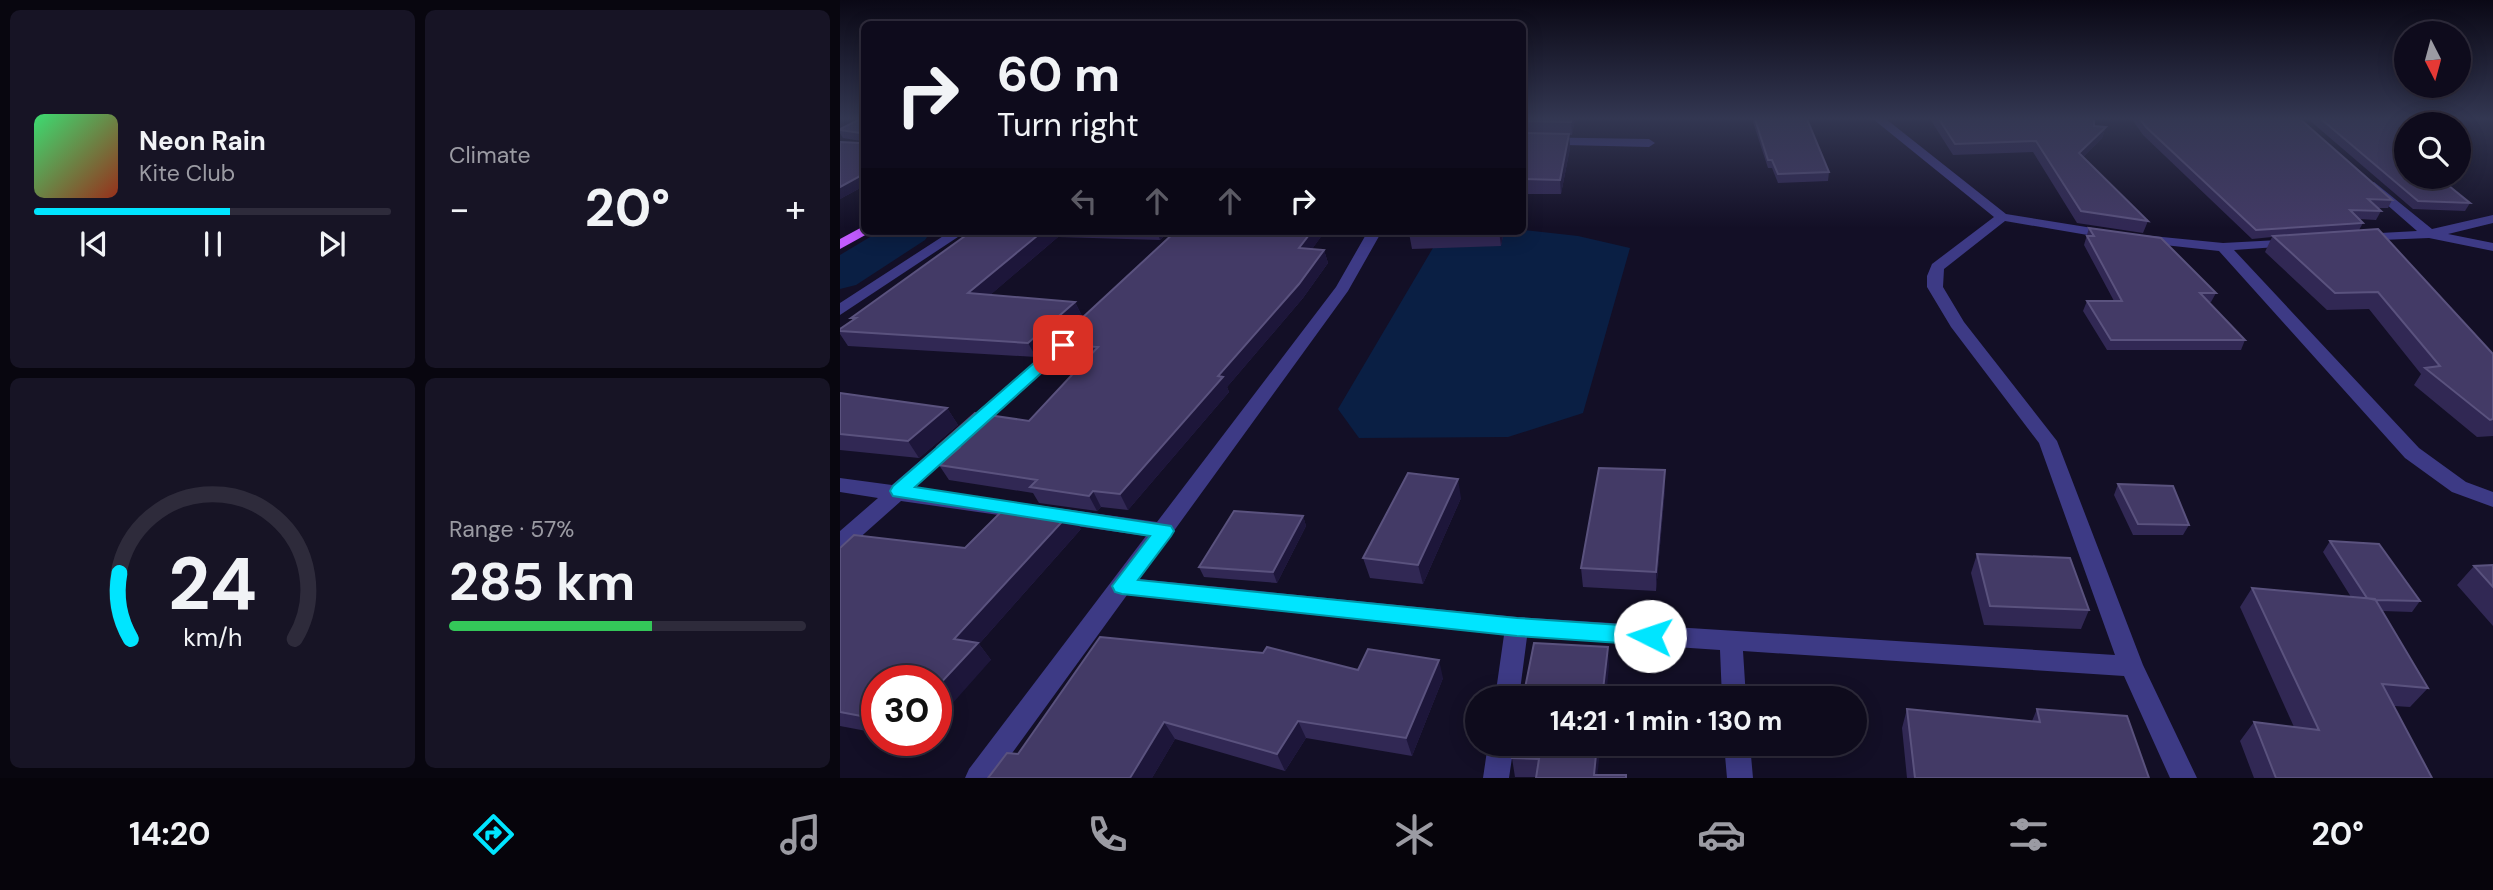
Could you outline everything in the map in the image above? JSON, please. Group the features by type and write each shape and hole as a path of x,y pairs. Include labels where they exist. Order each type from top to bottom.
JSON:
{"main road":[{"path":"840,245 861,232"}],"street":[{"path":"1925,155 2002,217 2130,238 2223,247 2305,241"},
{"path":"2368,181 2429,234 2493,247"},
{"path":"2002,217 1937,267 1935,287 1957,324 2048,441 2131,666 2184,778"},
{"path":"2347,239 2429,234 2493,219"},
{"path":"840,310 954,235"},
{"path":"978,778 1343,288 1373,235"},
{"path":"2223,247 2412,453 2459,487 2493,500"},
{"path":"840,543 1084,327"},
{"path":"840,485 899,491 1164,531"},
{"path":"1122,586 1517,627 2131,666"},
{"path":"1509,686 1517,627"},
{"path":"1731,641 1733,686"},
{"path":"1496,778 1499,756"},
{"path":"1738,756 1740,778"}],"water":[{"path":"1526,230 1578,236 1630,248 1583,413 1508,437 1359,438 1338,409 1440,236 1526,235"}],"building":[{"path":"840,155 861,155 861,176 840,187"},
{"path":"1526,155 1565,155 1560,180 1526,179"},
{"path":"1767,155 1822,155 1829,172 1778,174 1772,160 1768,160"},
{"path":"2045,155 2081,155 2148,221 2081,211"},
{"path":"2176,155 2341,155 2392,200 2368,199 2381,211 2350,210 2363,223 2256,230"},
{"path":"2364,155 2394,155 2394,181"},
{"path":"2404,189 2453,189 2470,203 2418,201"},
{"path":"2089,228 2161,238 2216,293 2200,293 2245,340 2111,340 2087,301 2122,301 2087,236 2094,236"},
{"path":"2378,229 2493,354 2493,419 2490,420 2425,368 2440,366 2378,292 2335,293 2273,236"},
{"path":"966,235 1038,235 968,293 1075,302 1028,343 840,331 856,318 851,318"},
{"path":"1172,235 1309,235 1299,248 1324,250 1299,284 1218,376 1223,377 1120,494 1093,491 1089,496 1030,487 1037,480 939,465 959,448 938,446 975,413 1029,421 1098,347 1054,344"},
{"path":"840,393 947,408 908,441 840,434"},
{"path":"1599,468 1665,470 1656,572 1581,568"},
{"path":"1408,473 1458,479 1418,565 1363,558"},
{"path":"2118,484 2173,486 2189,525 2138,524"},
{"path":"1010,503 1071,512 954,639 978,643 952,671 952,665 861,665 861,716 840,712 840,548 854,535 965,548"},
{"path":"1234,511 1303,516 1273,572 1199,567"},
{"path":"2330,541 2379,544 2420,601 2367,598"},
{"path":"1977,554 2070,558 2089,610 1990,606"},
{"path":"2493,565 2493,587 2474,566"},
{"path":"2252,588 2375,599 2428,688 2382,684 2432,778 2276,778 2254,722 2319,730"},
{"path":"1100,637 1263,653 1267,647 1358,670 1368,649 1439,660 1406,738 1298,721 1277,754 1164,722 1130,778 988,778 1007,753 1018,754"},
{"path":"1534,643 1608,647 1603,686 1525,686"},
{"path":"1907,709 2040,722 2037,709 2127,716 2149,778 1915,778"},
{"path":"1596,756 1594,775 1626,775 1626,778 1536,778 1539,759 1512,758"}],"waterway":[{"path":"840,275 904,235"}],"route":[{"path":"1063,345 899,491 1164,531 1122,586 1517,627 1650,636"}]}
